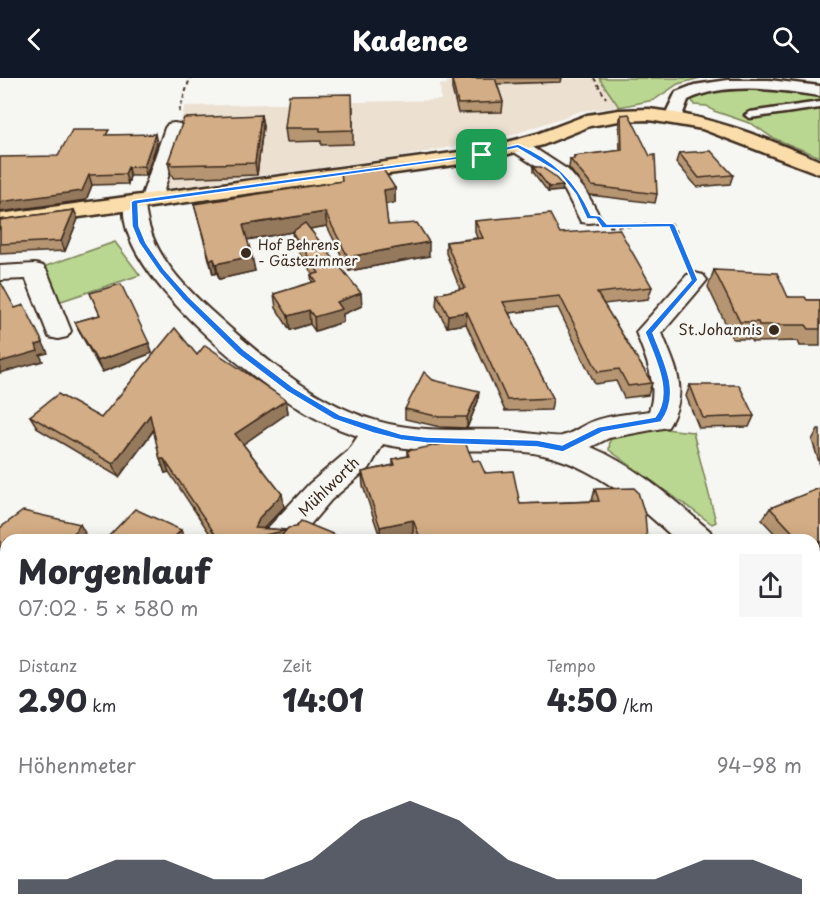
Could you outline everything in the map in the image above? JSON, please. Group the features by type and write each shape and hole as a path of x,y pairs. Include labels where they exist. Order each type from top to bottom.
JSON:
{"main road":[{"path":"0,220 445,161 518,146 579,123 624,115 673,117 715,125 820,168"}],"street":[{"path":"673,117 681,97 695,87 722,81 762,80 820,91"},
{"path":"174,128 142,201 135,226 142,243 162,271 186,299 241,352 313,404 336,417 376,431 426,440 537,443 594,460 638,488 691,534"},
{"path":"518,146 561,172 570,181 589,217"},
{"path":"0,273 35,271 58,331"},
{"path":"563,449 602,429 658,420 665,411 667,384 649,332 695,280"},
{"name":"Mühlworth","path":"283,534 320,492 359,459 376,431"}],"lane":[{"path":"750,115 820,105"}],"path":[{"path":"174,128 190,78"},
{"path":"594,78 611,106"},
{"path":"589,217 598,217 605,226 672,225 695,280"}],"shaded area":[{"path":"447,78 599,78 619,107 581,111 512,135 400,157 161,189 185,106 441,100 440,85 447,84"}],"green space":[{"path":"599,78 700,78 678,84 654,100 619,107"},
{"path":"736,84 820,94 820,157 773,138 752,124 714,111 707,106 694,105 692,100 697,93"},
{"path":"115,242 140,275 58,302 46,266"},
{"path":"655,428 693,432 716,522 712,524 609,450 610,440 619,433"}],"building":[{"path":"495,78 503,102 458,104 452,80"},
{"path":"352,94 353,130 320,131 320,128 285,128 289,95"},
{"path":"629,114 650,156 655,155 657,194 592,186 570,159 574,159 574,156 622,150 621,115"},
{"path":"261,115 255,163 170,165 171,162 168,162 184,118"},
{"path":"72,130 109,130 106,135 155,134 144,166 128,167 125,174 89,175 82,191 0,202 0,157 58,156"},
{"path":"711,151 733,175 699,178 679,153"},
{"path":"381,166 395,188 384,190 388,225 417,223 429,242 348,257 325,212 243,225 252,256 216,264 214,259 210,260 194,204 342,181 341,172"},
{"path":"533,167 541,167 563,186 549,187"},
{"path":"74,210 61,241 0,244 0,220"},
{"path":"550,214 560,233 619,229 652,287 597,293 652,383 628,386 619,369 598,372 560,296 503,302 553,398 507,400 467,312 448,315 437,294 465,288 446,242 483,238 475,221"},
{"path":"305,223 361,293 337,302 342,309 314,317 309,310 288,316 274,294 316,281 311,275 319,273 292,232"},
{"path":"714,270 777,273 788,297 820,300 820,329 809,329 806,325 759,325 758,322 740,322"},
{"path":"0,281 15,308 24,305 43,343 36,345 38,351 0,362"},
{"path":"121,284 149,343 97,361 75,322 100,315 90,293"},
{"path":"175,328 197,355 205,345 286,400 235,434 282,494 260,517 255,528 288,530 269,534 215,534 164,459 160,459 150,415 113,464 30,416 58,394 101,418"},
{"path":"424,372 433,380 479,391 467,417 440,417 405,409"},
{"path":"690,385 739,385 754,416 703,418"},
{"path":"464,440 473,461 479,460 485,473 513,471 520,504 599,501 595,489 634,488 638,492 645,515 647,534 419,534 413,520 380,527 362,472 395,465 393,459 409,456 407,451"},
{"path":"820,488 820,534 794,534 770,508"},
{"path":"135,509 181,530 177,534 111,534"},
{"path":"23,511 80,524 73,534 0,534 0,528"},
{"path":"301,521 332,534 283,534 288,528 296,527"}],"place":[{"name":"Hof Behrens - Gästezimmer","path":"246,253"},
{"name":"St.Johannis","path":"774,330"}],"route":[{"path":"518,146 561,172 579,195 589,217 598,217 605,226 672,225 695,280 649,332 667,384 665,411 658,420 602,429 584,436 563,449 537,443 426,440 401,437 336,417 291,390 241,352 186,299 162,271 142,243 135,226 134,202 482,155 518,146"}]}
